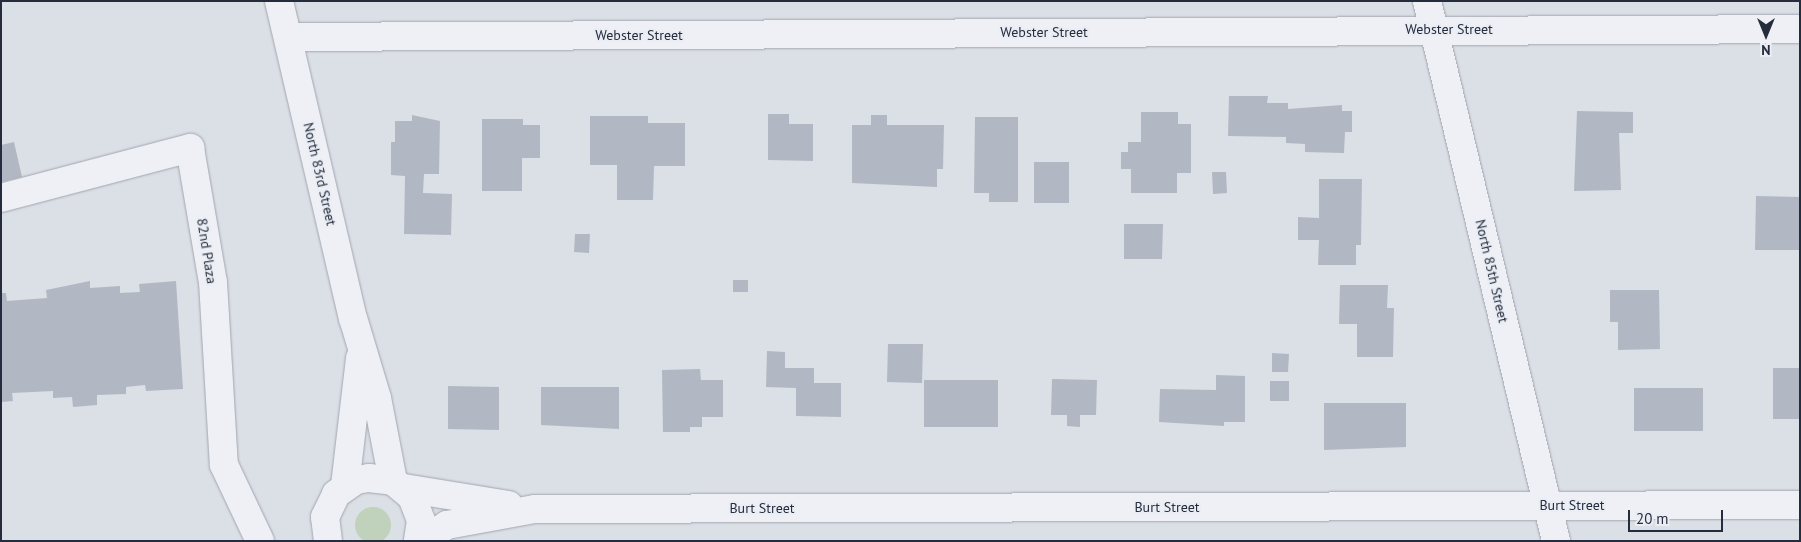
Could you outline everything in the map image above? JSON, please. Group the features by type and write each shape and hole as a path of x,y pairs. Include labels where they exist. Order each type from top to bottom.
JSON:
{"street":[{"name":"North 83rd Street","path":"279,1 361,347 377,398 398,485"},
{"name":"North 85th Street","path":"1427,1 1556,541"},
{"name":"Webster Street","path":"288,38 1800,28"},
{"name":"82nd Plaza","path":"1,198 190,148 213,282 224,466 260,541"},
{"name":"North 83rd Street","path":"345,486 361,347"},
{"name":"Burt Street","path":"345,486 369,478 398,485 535,509 1800,505"},
{"path":"398,485 418,509 418,541"},
{"path":"324,540 329,506 345,486"},
{"name":"Burt Street","path":"423,541 447,526 535,509"}],"green space":[{"path":"373,507 386,512 391,525 386,538 373,543 360,538 355,525 360,512"}],"building":[{"path":"1229,96 1268,96 1267,103 1288,103 1288,109 1342,105 1342,111 1352,111 1352,132 1345,132 1344,153 1305,152 1305,144 1286,143 1286,137 1228,136"},
{"path":"1577,111 1633,112 1633,133 1619,133 1621,190 1574,191"},
{"path":"1141,112 1178,112 1178,124 1191,124 1191,173 1177,173 1177,193 1131,193 1131,169 1121,169 1121,152 1128,152 1128,142 1141,142"},
{"path":"768,114 789,114 789,124 813,124 813,161 768,160"},
{"path":"412,115 440,121 439,174 424,174 423,193 452,194 451,235 404,234 405,176 391,175 391,142 395,142 395,121 412,121"},
{"path":"871,115 887,115 887,125 944,125 943,169 937,169 937,187 852,183 852,125 871,125"},
{"path":"590,116 648,116 648,123 685,123 685,166 654,166 653,200 617,200 617,165 590,165"},
{"path":"975,117 1018,117 1018,202 989,202 989,193 974,193"},
{"path":"482,119 523,119 523,125 540,125 540,158 522,158 522,191 482,191"},
{"path":"14,142 22,177 1,182 1,145"},
{"path":"1034,162 1069,162 1069,203 1034,203"},
{"path":"1212,172 1226,172 1227,193 1213,194"},
{"path":"1319,179 1362,179 1361,245 1356,245 1356,265 1318,265 1319,240 1298,240 1298,217 1319,218"},
{"path":"1756,196 1800,197 1800,250 1755,250"},
{"path":"1124,224 1163,224 1162,259 1124,259"},
{"path":"575,234 590,234 589,253 574,252"},
{"path":"733,280 748,280 748,292 733,292"},
{"path":"90,281 90,288 120,286 120,293 140,292 139,284 176,281 183,389 146,391 145,385 126,387 126,394 97,395 97,405 73,407 72,397 53,398 53,391 12,393 13,401 1,402 1,293 6,293 7,301 47,298 46,290"},
{"path":"1340,285 1388,285 1387,308 1394,308 1393,357 1357,357 1357,324 1339,324"},
{"path":"1610,290 1659,290 1660,349 1618,350 1618,322 1610,322"},
{"path":"888,344 923,344 922,383 887,382"},
{"path":"767,351 785,352 785,368 814,368 814,383 841,383 841,417 796,416 796,388 766,387"},
{"path":"1272,353 1289,354 1288,372 1272,372"},
{"path":"1773,368 1800,368 1800,419 1773,419"},
{"path":"700,369 701,380 723,380 723,417 702,417 702,427 690,427 690,432 663,432 662,370"},
{"path":"1216,375 1245,376 1245,422 1224,422 1224,426 1159,422 1160,389 1216,390"},
{"path":"1052,379 1097,380 1096,415 1080,415 1080,427 1067,426 1067,415 1051,415"},
{"path":"924,380 998,380 998,427 924,427"},
{"path":"1270,381 1289,381 1289,401 1270,401"},
{"path":"448,386 499,387 499,430 448,429"},
{"path":"541,387 619,387 619,429 541,425"},
{"path":"1634,388 1703,388 1703,431 1634,431"},
{"path":"1324,403 1406,403 1406,447 1324,450"}]}
